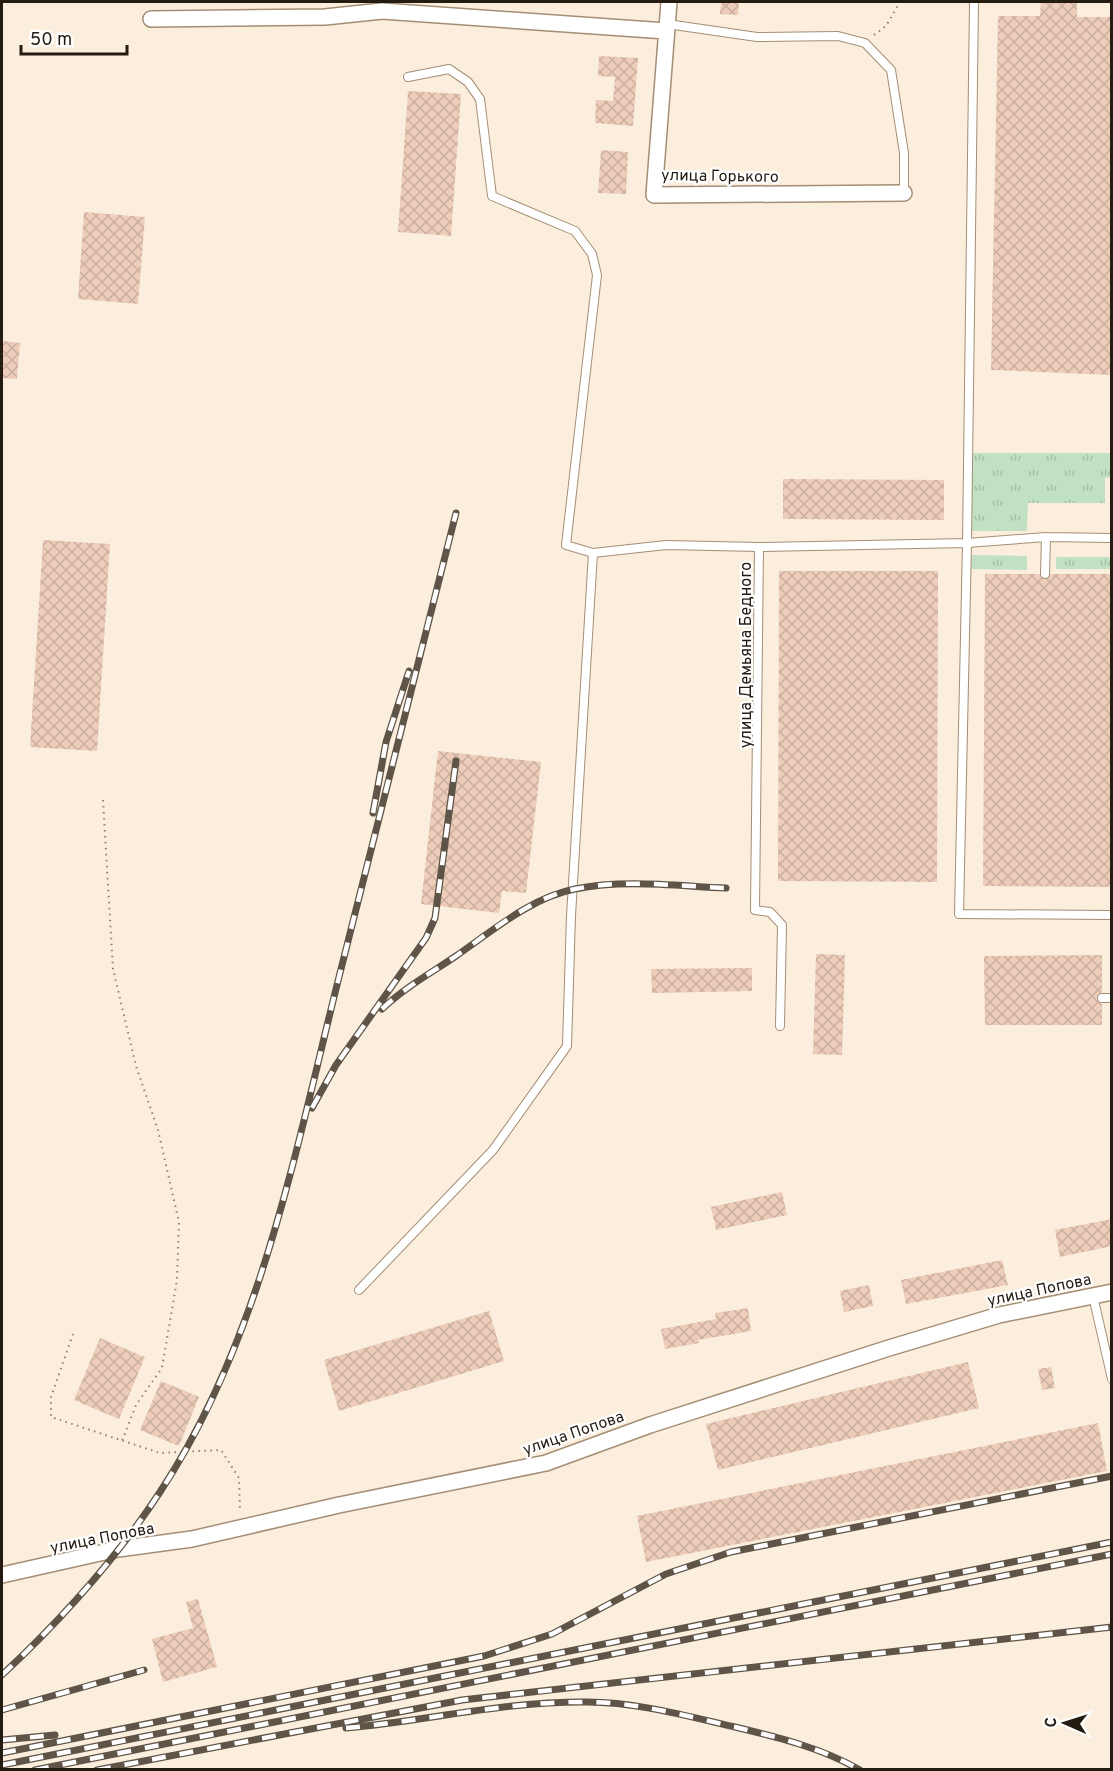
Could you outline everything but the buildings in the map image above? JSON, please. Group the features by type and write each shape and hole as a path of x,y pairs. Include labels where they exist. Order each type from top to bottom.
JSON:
{"street":[{"name":"улица Горького","path":"669,2 654,195 904,193"},
{"path":"151,19 325,17 382,6 667,28"},
{"name":"улица Попова","path":"2,1575 118,1550 192,1539 546,1463 650,1425 999,1315 1112,1292"}],"lane":[{"path":"974,2 967,543 959,914 1112,915"},
{"path":"667,28 757,37 838,36 865,43 891,70 904,153 904,193"},
{"path":"408,77 448,69 468,82 480,99 492,196 575,231 592,254 597,275 566,545 593,554 666,545 759,547"},
{"path":"1045,574 1046,537"},
{"name":"улица Демьяна Бедного","path":"780,1026 782,925 770,912 755,910 759,547 967,543 1046,537 1112,538"},
{"path":"359,1290 493,1150 567,1046 572,889 593,554"},
{"path":"1102,998 1112,998"},
{"path":"1093,1296 1112,1379"}],"path":[{"path":"865,43 886,26 900,2"},
{"path":"103,800 113,969 136,1066 158,1130 179,1222 177,1280 162,1368 136,1405 122,1441"},
{"path":"73,1334 51,1397 51,1417 160,1454 221,1450 239,1478 241,1527"}],"green space":[{"path":"972,453 1111,453 1111,477 1105,478 1105,503 1028,503 1027,531 972,531"},
{"path":"972,555 1027,556 1027,570 971,569"},
{"path":"1056,557 1111,557 1111,569 1056,569"}],"railway":[{"path":"2,1675 86,1588 143,1517 195,1433 224,1372 249,1308 290,1177 456,513"},
{"path":"373,813 386,742 409,671"},
{"path":"312,1108 336,1065 426,938 435,918 456,761"},
{"path":"382,1009 408,987 513,916 559,893 612,884 726,888"},
{"path":"2,1753 484,1656 552,1634 666,1574 731,1552 1112,1476"},
{"path":"2,1765 1112,1542"},
{"path":"35,1770 1112,1554"},
{"path":"97,1770 462,1700 1112,1627"},
{"path":"2,1710 144,1670"},
{"path":"346,1728 526,1705 587,1702 624,1704 699,1718 767,1735 815,1749 860,1770"},
{"path":"2,1740 55,1735"}]}
